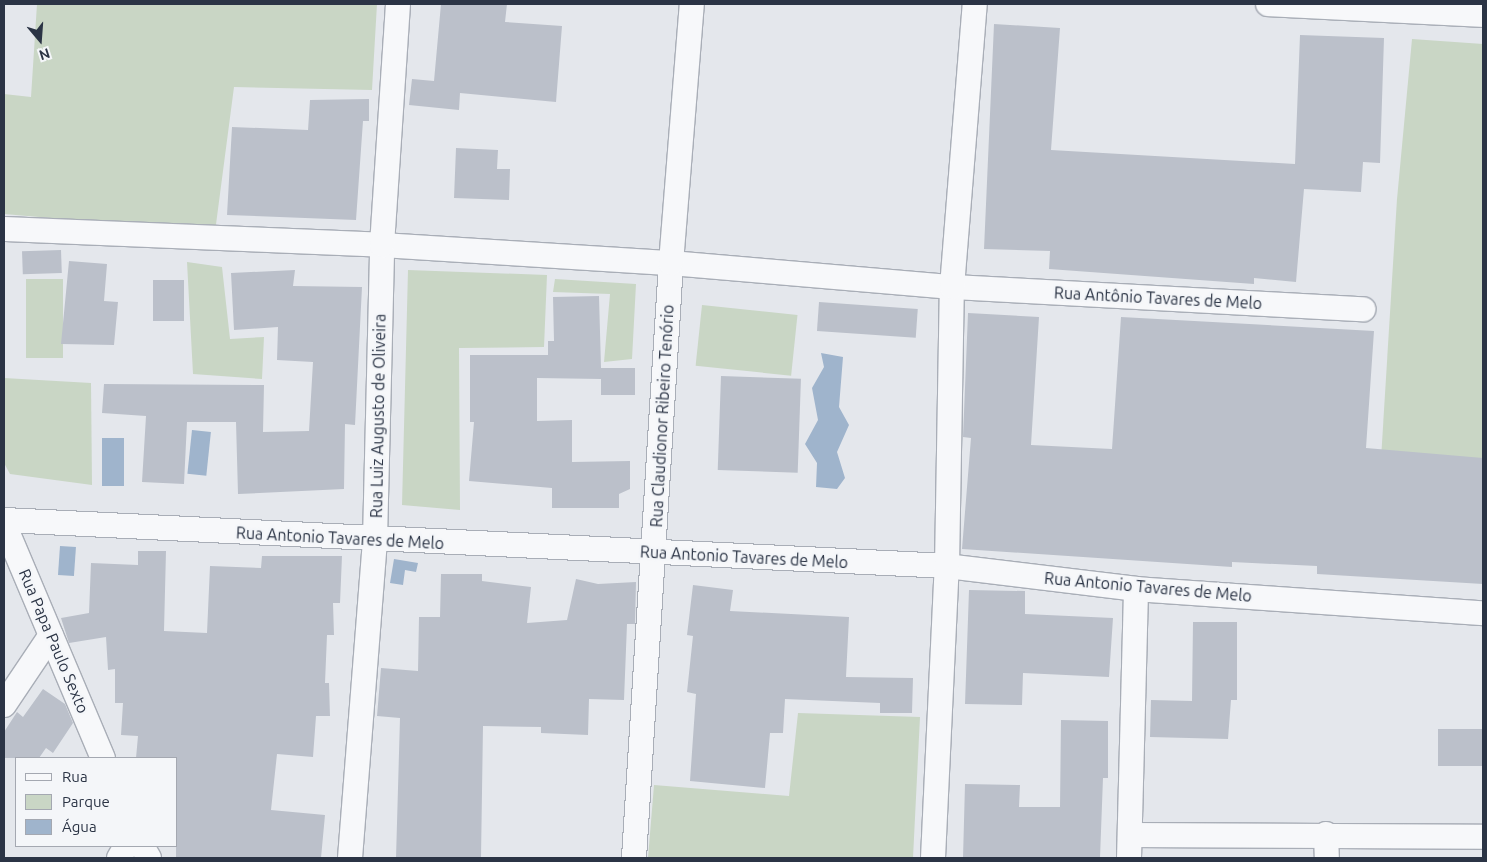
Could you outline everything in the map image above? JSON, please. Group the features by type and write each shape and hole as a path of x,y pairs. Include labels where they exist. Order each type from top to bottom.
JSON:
{"street":[{"name":"Rua Luiz Augusto de Oliveira","path":"350,858 375,540 382,245 398,4"},
{"name":"Rua Claudionor Ribeiro Tenório","path":"634,858 671,263 692,4"},
{"path":"933,858 947,566 952,287 976,4"},
{"path":"1268,4 1483,15"},
{"path":"4,229 382,245 671,263"},
{"name":"Rua Antônio Tavares de Melo","path":"671,263 952,287 1364,309"},
{"name":"Rua Antonio Tavares de Melo","path":"4,522 947,566 1136,589 1483,613"},
{"name":"Rua Papa Paulo Sexto","path":"4,522 104,757"},
{"path":"1136,589 1129,847 1326,834 1483,837"},
{"path":"4,705 52,635"},
{"path":"1326,834 1327,858"},
{"path":"119,858 125,847"},
{"path":"143,847 149,858"}],"green space":[{"path":"37,4 377,4 372,90 234,87 215,232 4,214 4,94 31,97"},
{"path":"1412,39 1483,44 1483,583 1374,573 1397,199"},
{"path":"187,262 222,267 230,339 264,337 262,379 193,374"},
{"path":"408,270 547,275 544,347 459,348 460,510 402,505"},
{"path":"26,279 63,279 63,358 26,358"},
{"path":"555,279 636,284 632,359 604,362 610,294 553,292"},
{"path":"702,305 797,315 791,376 696,366"},
{"path":"4,378 91,383 92,485 10,474 4,463"},
{"path":"798,713 920,717 913,858 648,858 654,785 789,796"}],"water":[{"path":"821,353 843,357 839,407 849,425 837,452 845,478 837,489 816,487 817,463 805,444 818,420 812,388 824,367"},
{"path":"192,430 211,432 206,476 187,474"},
{"path":"102,438 124,438 124,486 102,486"},
{"path":"60,546 76,547 74,576 58,575"},
{"path":"394,559 418,563 416,572 405,570 403,585 390,583"}],"building":[{"path":"441,4 507,4 505,22 562,26 556,102 460,93 459,110 409,105 412,79 434,81"},
{"path":"994,24 1060,28 1051,150 1295,164 1300,35 1384,38 1380,163 1363,162 1361,192 1304,189 1296,282 1254,278 1254,284 1049,269 1050,251 984,249"},
{"path":"369,99 369,121 363,121 356,220 227,215 232,127 308,130 310,100"},
{"path":"456,148 498,150 497,169 510,169 509,200 454,198"},
{"path":"61,250 62,273 23,274 22,251"},
{"path":"69,261 107,264 104,301 118,302 114,345 61,344"},
{"path":"295,270 293,286 362,287 355,425 345,424 344,489 238,494 236,422 187,422 184,484 142,482 146,416 102,413 104,384 264,385 263,432 309,431 313,362 277,360 278,327 234,330 231,273"},
{"path":"153,280 184,280 184,321 153,321"},
{"path":"599,296 601,368 635,368 635,395 601,395 601,379 537,378 537,421 572,420 572,462 630,461 630,489 619,494 619,508 552,508 552,488 469,481 474,422 470,422 470,355 548,355 548,341 554,341 553,297"},
{"path":"819,302 918,309 916,338 817,331"},
{"path":"968,313 1039,317 1031,445 1112,449 1121,317 1374,331 1366,448 1483,458 1483,584 1317,574 1317,566 1232,562 1232,567 962,549 971,438 963,437"},
{"path":"721,376 801,379 798,473 718,470"},
{"path":"138,551 166,551 164,631 207,633 210,566 261,568 262,556 342,556 340,603 333,603 334,635 327,635 325,683 329,683 330,716 316,716 313,757 277,754 271,810 325,815 321,858 176,858 176,847 178,847 178,757 136,757 138,736 121,735 123,703 115,703 115,669 108,670 106,637 69,643 61,618 89,613 91,563 138,565"},
{"path":"441,574 482,574 482,581 531,587 527,623 567,620 576,579 598,584 636,582 635,624 627,624 624,700 589,699 588,735 541,733 541,727 483,726 481,858 396,858 400,718 377,716 381,668 418,671 419,617 440,617"},
{"path":"693,585 733,590 730,611 849,617 846,677 913,678 912,713 880,713 880,703 785,699 783,733 770,733 765,788 690,781 696,694 687,692 693,636 687,635"},
{"path":"969,590 1025,591 1025,614 1113,618 1109,677 1023,673 1022,705 965,704"},
{"path":"1193,622 1237,622 1237,700 1231,700 1228,739 1150,737 1151,700 1192,701"},
{"path":"43,689 65,704 73,723 53,753 46,748 40,757 4,758 4,732 17,712 23,717"},
{"path":"1061,720 1108,721 1108,778 1103,778 1100,858 963,858 965,784 1020,785 1019,807 1060,807"},
{"path":"1438,729 1483,729 1483,766 1438,766"}]}
